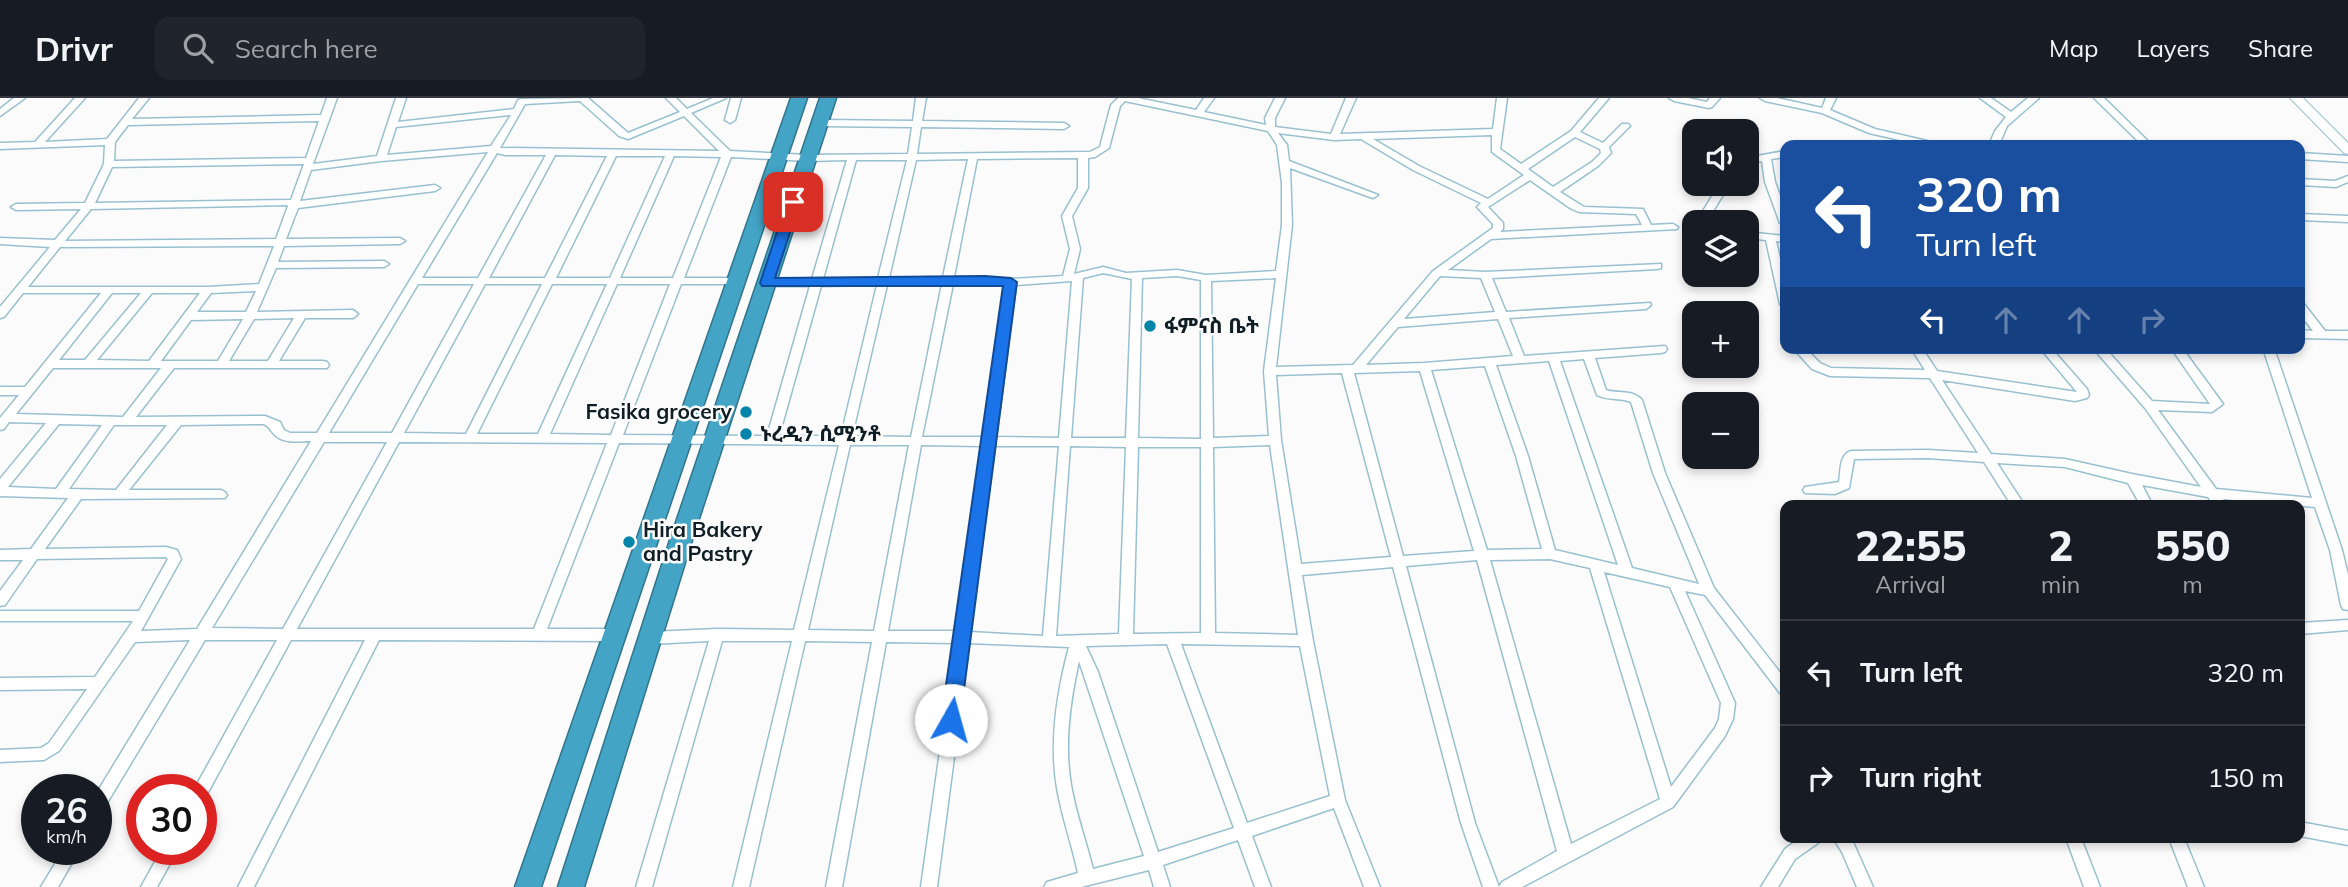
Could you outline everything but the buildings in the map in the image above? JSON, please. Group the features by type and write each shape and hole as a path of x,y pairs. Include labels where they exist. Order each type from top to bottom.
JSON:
{"highway":[{"path":"528,887 799,98"},
{"path":"571,887 828,98"}],"street":[{"path":"0,113 20,98"},
{"path":"39,143 80,98"},
{"path":"0,314 89,205 110,164 110,142 144,98"},
{"path":"221,365 250,316 272,265 332,98"},
{"path":"381,158 401,98"},
{"path":"393,125 519,104 583,98 622,134 628,136 721,98"},
{"path":"671,98 727,154"},
{"path":"730,120 736,98"},
{"path":"741,887 912,157 921,98"},
{"path":"110,164 308,164 495,149 505,152 727,154 808,158 1092,155 1104,148 1116,105 1124,98 1146,100 1271,129 1334,137 1499,132"},
{"path":"1200,112 1209,98"},
{"path":"1280,98 1270,118 1271,129 1282,145 1286,163 1287,225 1270,372 1275,440 1306,641 1338,800 1372,887"},
{"path":"1334,137 1351,98"},
{"path":"1502,98 1495,150 1525,173 1583,210 1639,211 1648,228"},
{"path":"1351,370 1396,323 1437,273 1498,229 1497,223 1482,209 1574,133 1604,98"},
{"path":"1674,98 1709,105 1715,98"},
{"path":"1765,98 1825,111 1872,131 1911,140"},
{"path":"1825,111 1831,98"},
{"path":"1985,98 2011,116"},
{"path":"1997,140 2011,116 2035,98"},
{"path":"2099,98 2142,140"},
{"path":"2296,98 2348,150"},
{"path":"112,782 495,149 519,104"},
{"path":"125,122 325,118"},
{"path":"820,123 1064,126"},
{"path":"1604,147 1625,126"},
{"path":"1872,131 1875,140"},
{"path":"1553,192 1595,164 1606,153 1604,147 1574,133"},
{"path":"1364,138 1416,168 1489,203"},
{"path":"0,146 110,142"},
{"path":"210,774 552,153"},
{"path":"469,439 612,153"},
{"path":"543,438 671,153"},
{"path":"538,635 727,154"},
{"path":"1049,642 1066,442 1075,249 1067,216 1083,188 1083,155"},
{"path":"1759,158 1780,155"},
{"path":"2305,156 2348,159"},
{"path":"834,887 916,439 973,157"},
{"path":"1766,157 1770,182 1780,209"},
{"path":"772,439 852,158"},
{"path":"1286,163 1373,195"},
{"path":"2305,182 2344,181 2348,195"},
{"path":"16,207 288,202 295,205 435,188"},
{"path":"2305,217 2348,219"},
{"path":"1489,236 1673,227"},
{"path":"1759,236 1780,238"},
{"path":"1770,237 1780,282"},
{"path":"0,241 165,245 400,241"},
{"path":"272,265 384,264"},
{"path":"1437,273 1485,275 1657,266"},
{"path":"766,283 1011,282 1072,277 1103,270 1137,276 1177,273 1206,278 1280,274"},
{"path":"1485,275 1520,359"},
{"path":"1126,638 1137,276"},
{"path":"1206,278 1208,639"},
{"path":"415,281 736,281"},
{"path":"929,887 1011,282"},
{"path":"20,290 208,290 262,287"},
{"path":"3,422 110,289"},
{"path":"88,364 150,289"},
{"path":"152,364 208,290"},
{"path":"1396,323 1646,305"},
{"path":"2305,313 2322,334"},
{"path":"187,316 353,314"},
{"path":"271,365 301,316"},
{"path":"2305,334 2348,335"},
{"path":"1270,372 1424,367 1661,349"},
{"path":"1588,354 1601,391 1610,396 1629,395 1636,400 1659,473 1709,591 1780,683"},
{"path":"1804,354 1816,366 1830,372 1932,374 2075,397 2083,395 2050,354"},
{"path":"1920,354 2015,500"},
{"path":"2103,354 2149,405 2218,500"},
{"path":"2149,405 2212,408 2217,404 2180,354"},
{"path":"2270,354 2319,503 2342,552 2348,606"},
{"path":"1553,357 1627,572"},
{"path":"1489,361 1522,456 1550,554"},
{"path":"50,364 323,365"},
{"path":"126,421 170,365"},
{"path":"1424,367 1482,555 1566,854"},
{"path":"1351,370 1396,562 1468,823 1491,887"},
{"path":"0,391 27,391"},
{"path":"2,493 55,420"},
{"path":"59,493 111,421"},
{"path":"119,494 177,421"},
{"path":"3,422 265,421 276,425 280,433 289,437 394,439 916,439 1206,443 1275,440"},
{"path":"1809,490 1835,489 1845,485 1848,458 1858,453 1986,457 2065,463 2218,500"},
{"path":"2132,480 2144,500"},
{"path":"2,493 221,495"},
{"path":"0,601 78,494"},
{"path":"2305,503 2319,503"},
{"path":"0,555 172,554 175,558 131,637 54,747 44,754 0,756"},
{"path":"1295,570 1482,555 1550,554 1709,591"},
{"path":"1596,566 1668,803"},
{"path":"1507,887 1668,803 1720,732 1726,719 1728,703 1676,584"},
{"path":"0,616 144,616"},
{"path":"2305,629 2348,625"},
{"path":"131,637 287,633 613,635"},
{"path":"246,887 375,634"},
{"path":"644,887 717,635"},
{"path":"650,638 717,635 961,637 1049,642 1126,638 1306,641"},
{"path":"1172,638 1263,887"},
{"path":"1077,642 1091,671 1162,887"},
{"path":"1077,642 1067,679 1063,741 1064,785 1087,877"},
{"path":"0,684 97,683"},
{"path":"1052,887 1154,861 1338,800"},
{"path":"2305,830 2348,838"},
{"path":"1769,887 1790,854 1806,843"},
{"path":"1844,843 1865,887"},
{"path":"2075,843 2092,887"},
{"path":"2178,843 2196,887"},
{"path":"49,887 62,865"},
{"path":"149,887 161,865"}],"place":[{"name":"ፋምናስ ቤት","path":"1150,326"},
{"name":"Fasika grocery","path":"746,412"},
{"name":"ኑረዲን ሲሚንቶ","path":"746,434"},
{"name":"Hira Bakery and Pastry","path":"629,542"}],"route":[{"path":"793,202 766,283 985,280 1011,282 951,720"}]}
